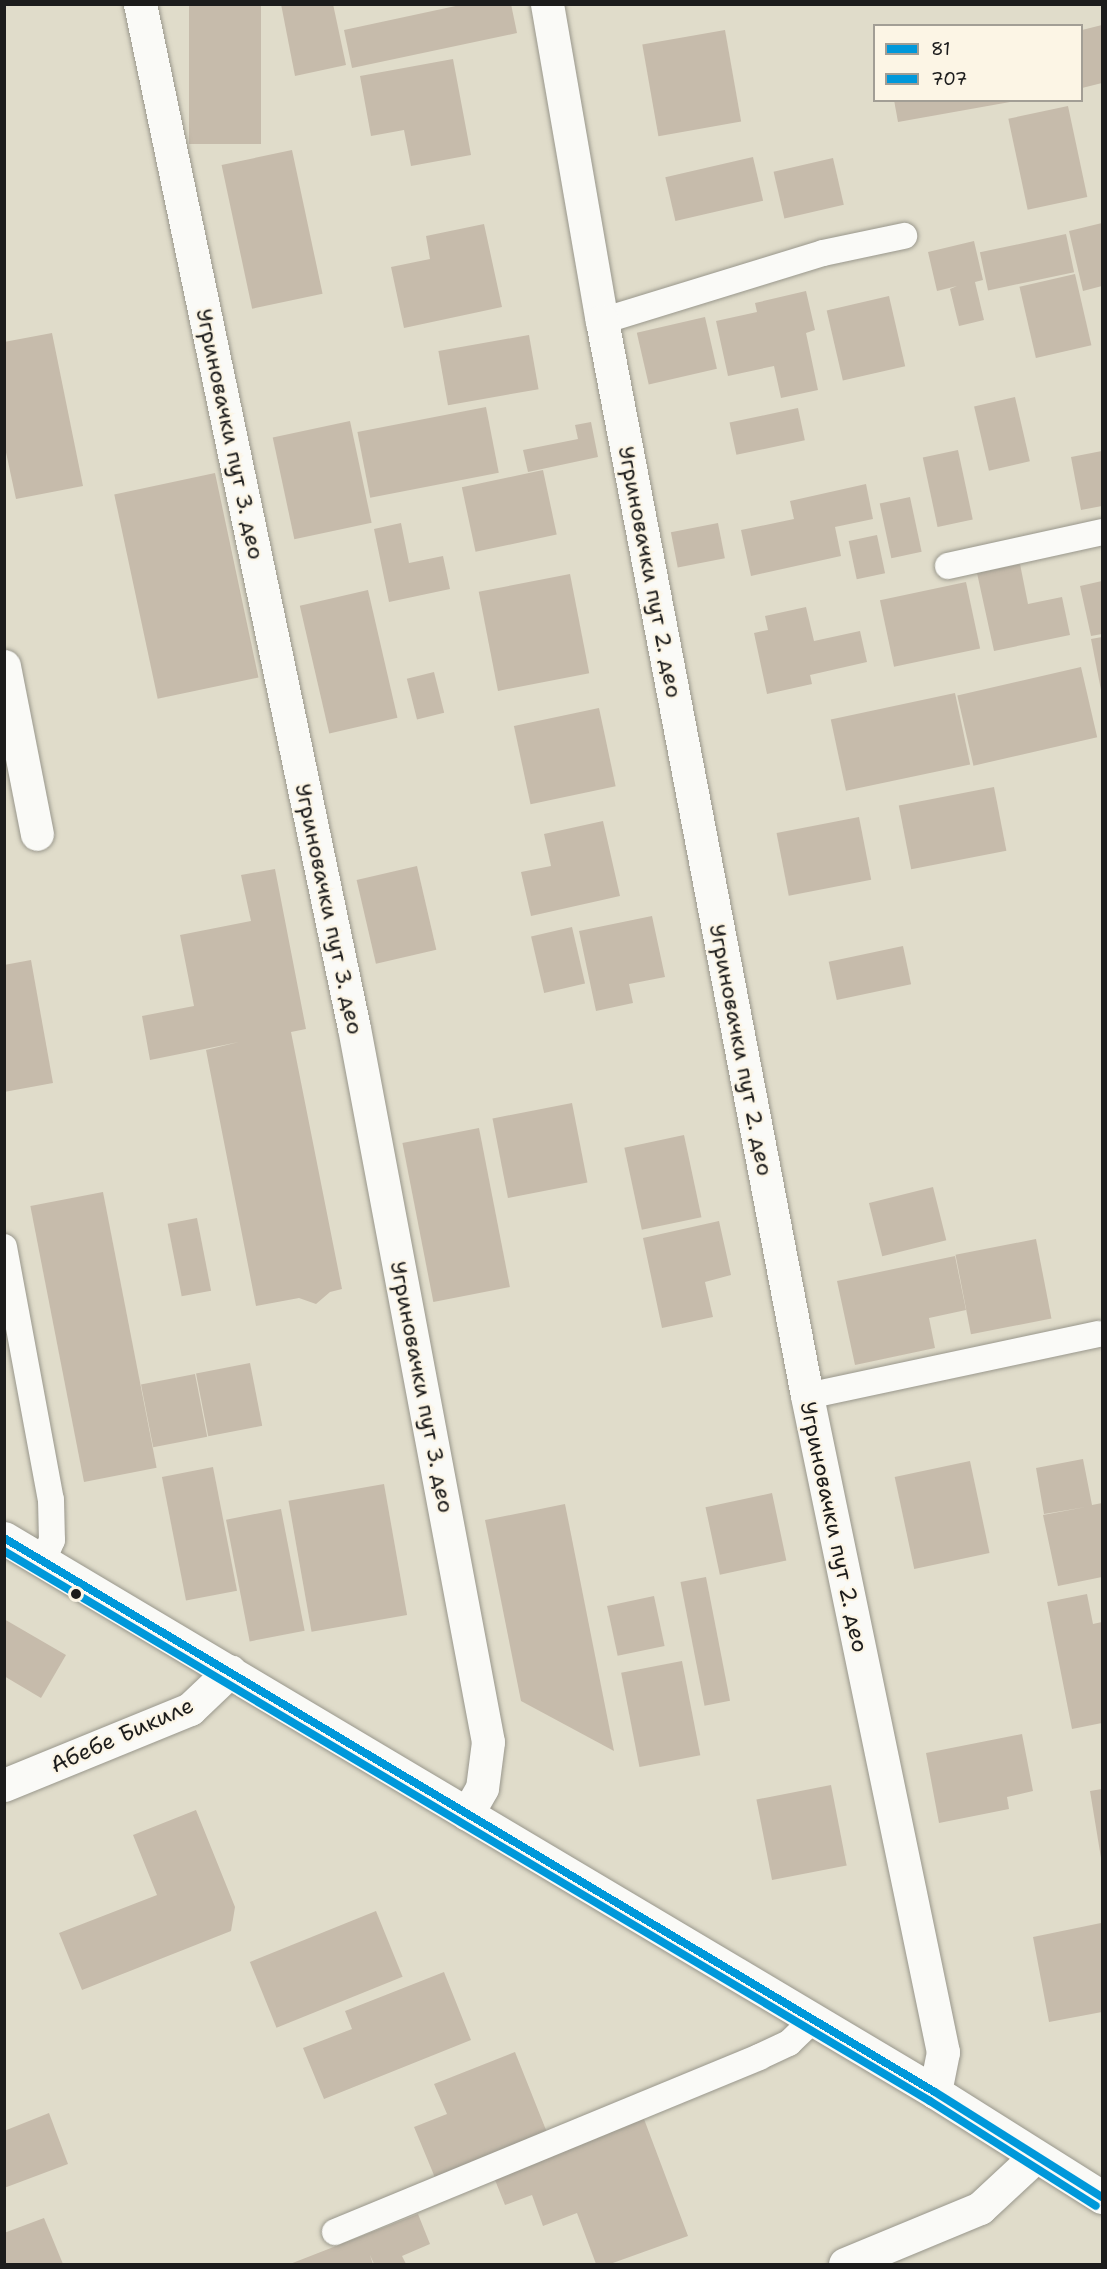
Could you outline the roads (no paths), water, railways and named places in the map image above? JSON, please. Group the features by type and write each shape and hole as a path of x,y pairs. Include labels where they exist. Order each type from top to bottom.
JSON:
{"street":[{"name":"Угриновачки пут 3. део","path":"140,4 354,1028 488,1742 482,1788 467,1814"},
{"name":"Угриновачки пут 2. део","path":"547,4 602,321 807,1396 943,2052 935,2092"},
{"path":"4,666 37,834"},
{"path":"4,1538 812,2021 935,2092 1102,2197"},
{"name":"Абебе Бикиле","path":"4,1785 190,1709 230,1671"},
{"path":"845,2265 980,2208 1036,2156"}],"lane":[{"path":"602,321 823,253 904,236"},
{"path":"948,566 1102,532"},
{"path":"4,1247 51,1500 52,1540 43,1560"},
{"path":"807,1396 1098,1334"},
{"path":"335,2232 759,2057 789,2043 812,2021"}]}
